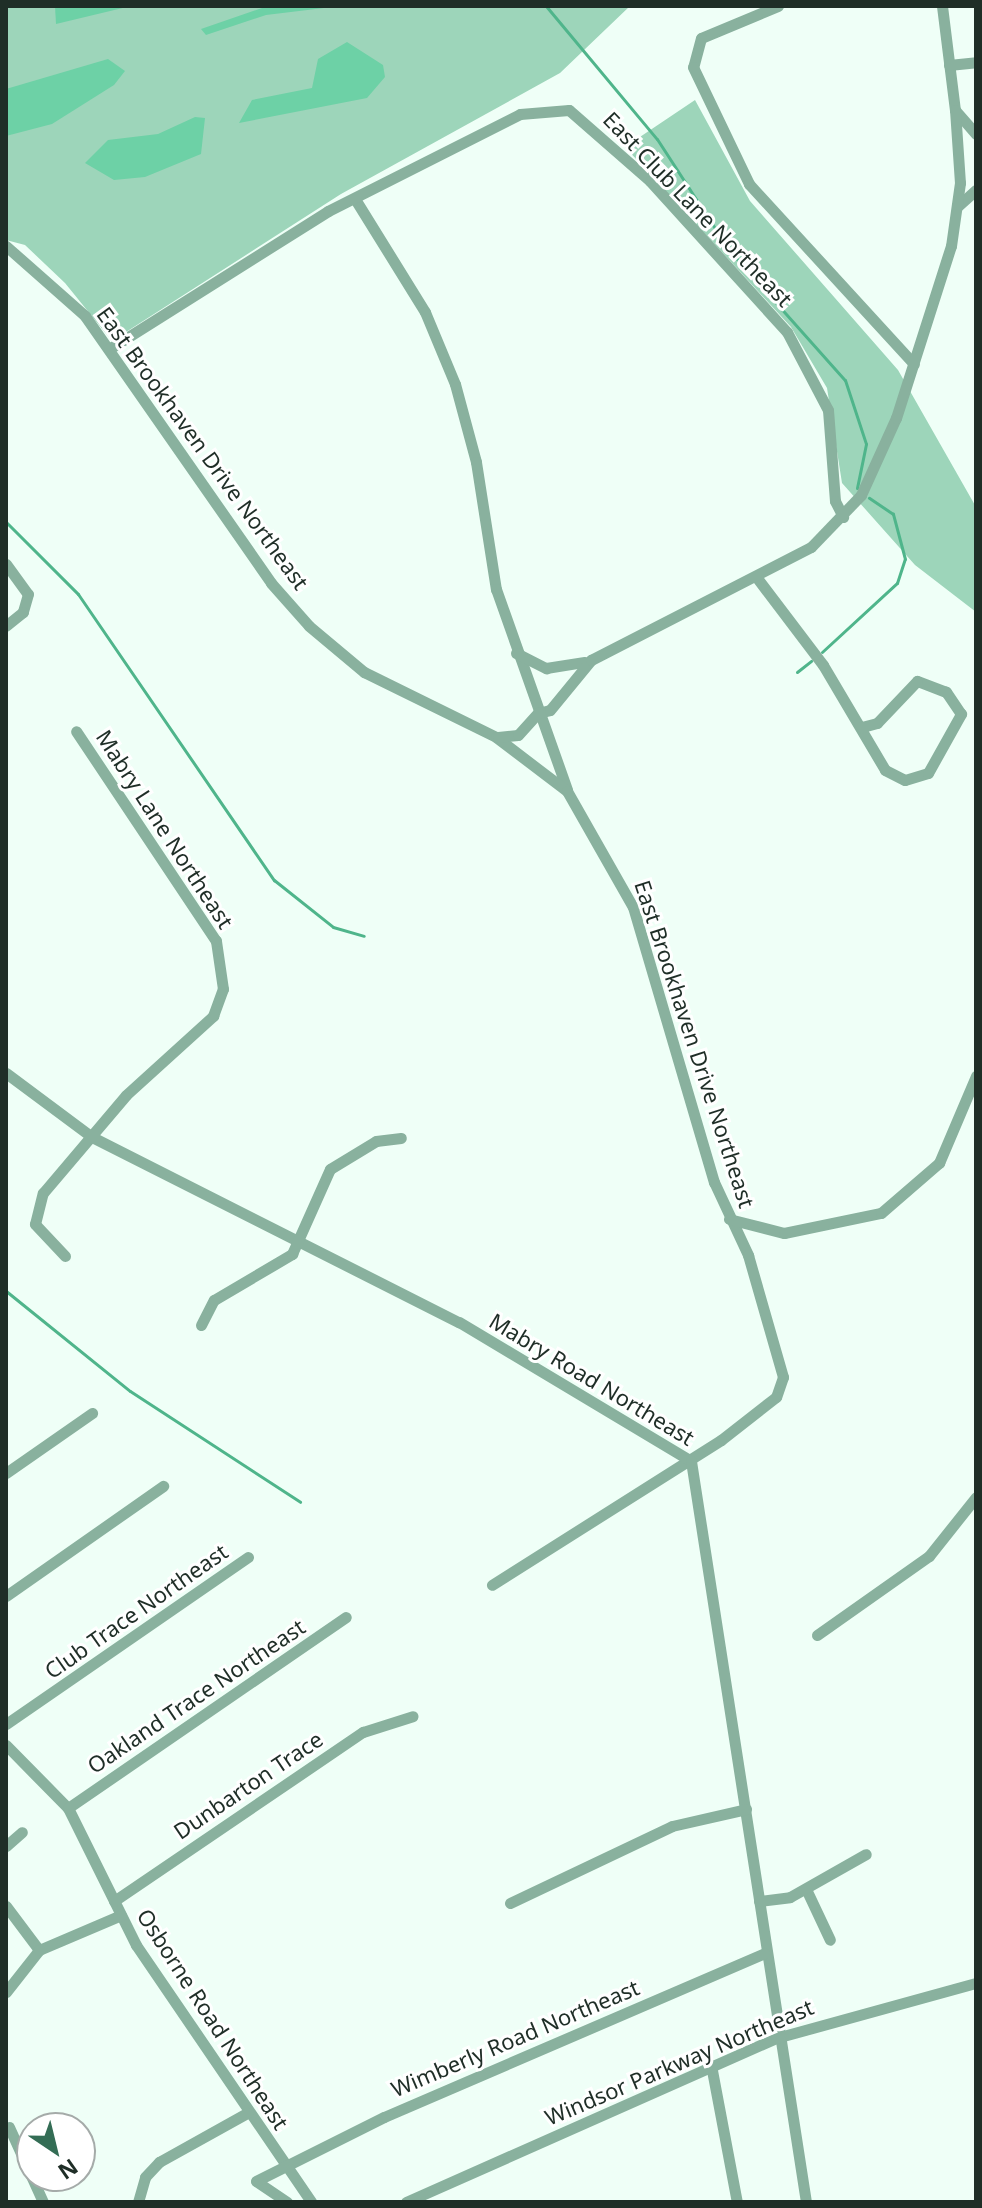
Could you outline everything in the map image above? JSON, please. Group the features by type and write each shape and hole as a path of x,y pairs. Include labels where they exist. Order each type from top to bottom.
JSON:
{"street":[{"path":"778,6 701,38 693,67 749,184 914,364"},
{"path":"516,652 546,668 591,660 757,578 811,547 843,517 870,480 914,364 958,206 955,110 942,6"},
{"path":"949,65 976,62"},
{"name":"East Club Lane Northeast","path":"109,349 355,199 520,114 558,108 580,115 787,332 828,410 835,501 843,517"},
{"path":"955,110 976,134"},
{"path":"958,206 976,190"},
{"path":"355,199 425,312 455,384 516,652 544,711 545,730 567,791"},
{"name":"East Brookhaven Drive Northeast","path":"6,246 42,271 109,349 271,583 331,649 383,684 496,737 567,791 633,907 729,1219 779,1345 783,1377 776,1397 687,1463 492,1585"},
{"path":"6,564 28,600 6,626"},
{"path":"757,578 862,727 885,770 914,780 933,766 961,714 946,692 917,681 877,723 862,727"},
{"path":"496,737 518,735 591,660"},
{"name":"Mabry Lane Northeast","path":"65,1256 42,1236 28,1215 92,1137 213,1016 223,961 204,920 76,731"},
{"name":"Mabry Road Northeast","path":"6,1073 92,1137 459,1322 655,1437 687,1463 746,1809 776,2038 806,2202"},
{"path":"729,1219 784,1233 881,1213 939,1163 976,1076"},
{"path":"201,1325 214,1300 284,1263 300,1241 330,1169 376,1141 401,1138"},
{"path":"6,1473 92,1413"},
{"path":"6,1596 163,1486"},
{"path":"817,1635 929,1556 972,1514 976,1497"},
{"name":"Club Trace Northeast","path":"6,1724 248,1557"},
{"name":"Oakland Trace Northeast","path":"68,1808 346,1617"},
{"name":"Dunbarton Trace","path":"114,1901 363,1732 413,1716"},
{"name":"Osborne Road Northeast","path":"6,1745 68,1808 121,1915 247,2113 314,2200"},
{"path":"510,1903 637,1840 746,1809"},
{"path":"6,1846 22,1832"},
{"path":"759,1901 806,1889 866,1854"},
{"path":"806,1889 830,1940"},
{"path":"6,1906 39,1950"},
{"path":"6,1992 39,1950 121,1915"},
{"name":"Wimberly Road Northeast","path":"287,2202 256,2181 283,2162 764,1953"},
{"name":"Windsor Parkway Northeast","path":"406,2202 776,2038 976,1983"},
{"path":"711,2065 737,2202"},
{"path":"138,2202 145,2177 159,2162 247,2113"},
{"path":"9,2127 43,2202"}],"green space":[{"path":"6,6 630,6 560,73 341,194 112,341 65,283 25,245 6,240"},
{"path":"55,6 131,6 56,24"},
{"path":"268,6 324,8 266,15 206,35 201,29"},
{"path":"347,42 383,65 385,77 367,98 239,123 252,100 312,88 318,59"},
{"path":"108,59 125,71 114,85 52,124 6,136 6,89"},
{"path":"695,100 750,201 898,370 976,507 976,612 915,565 842,483 827,388 791,327 625,147"},
{"path":"195,117 205,118 201,154 145,177 114,180 85,163 108,140 158,134"}],"waterway":[{"path":"546,6 657,139 729,250 845,380 866,444 857,488"},
{"path":"822,652 897,583 905,559 893,514 869,498"},
{"path":"6,522 78,594 274,880 333,927 364,936"},
{"path":"797,672 811,661"},
{"path":"6,1291 130,1391 300,1502"}]}
